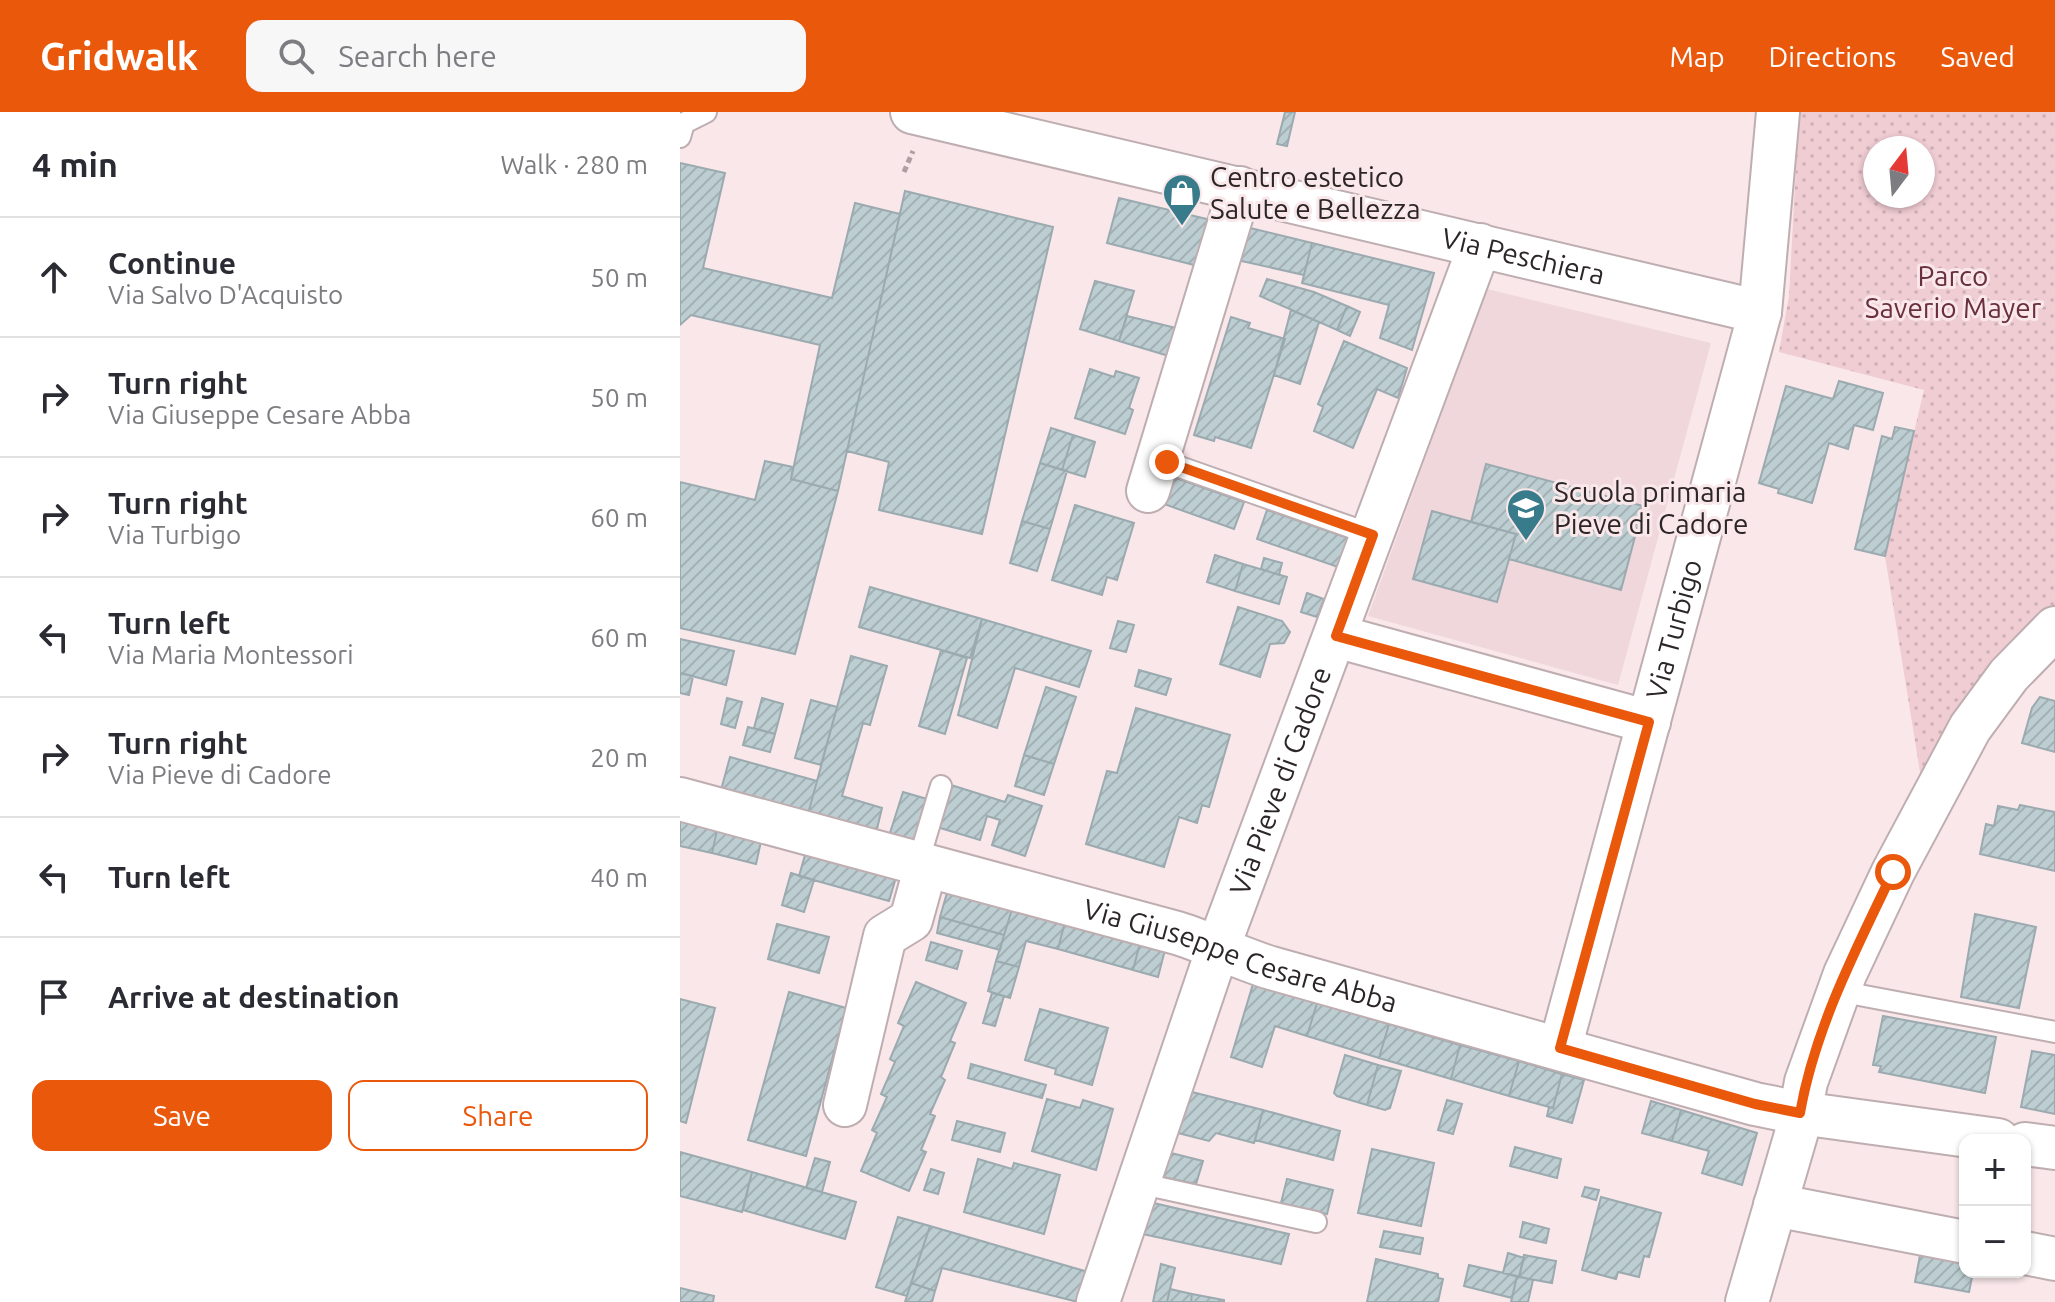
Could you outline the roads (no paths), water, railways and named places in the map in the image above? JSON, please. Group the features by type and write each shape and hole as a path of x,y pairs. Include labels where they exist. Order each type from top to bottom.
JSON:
{"street":[{"name":"Via Turbigo","path":"1560,1048 1760,312 1778,112"},
{"name":"Via Peschiera","path":"914,128 1046,127 1240,188 1760,312"},
{"path":"1153,475 1240,188"},
{"name":"Via Pieve di Cadore","path":"1098,1302 1218,948 1480,245"},
{"path":"1336,636 1649,722"},
{"path":"1747,1302 1815,1054 1838,991 1893,872 1970,728 2009,675 2052,639"},
{"name":"Via Giuseppe Cesare Abba","path":"680,799 1177,933 1271,968 1755,1104 1959,1135"},
{"path":"845,1105 885,936 911,920 922,864"},
{"path":"2031,1145 2055,1148"},
{"path":"1775,1205 1959,1241"},
{"path":"2031,1254 2055,1259"}],"lane":[{"path":"680,137 684,123 706,112"},
{"path":"1153,475 1373,535"},
{"path":"922,864 941,786"},
{"path":"1838,991 2055,1032"},
{"path":"1138,1183 1316,1222"}],"place":[{"name":"Centro estetico Salute e Bellezza","path":"1182,227"},
{"name":"Scuola primaria Pieve di Cadore","path":"1526,542"}],"park label":[{"name":"Parco Saverio Mayer","path":"1953,292"}]}
